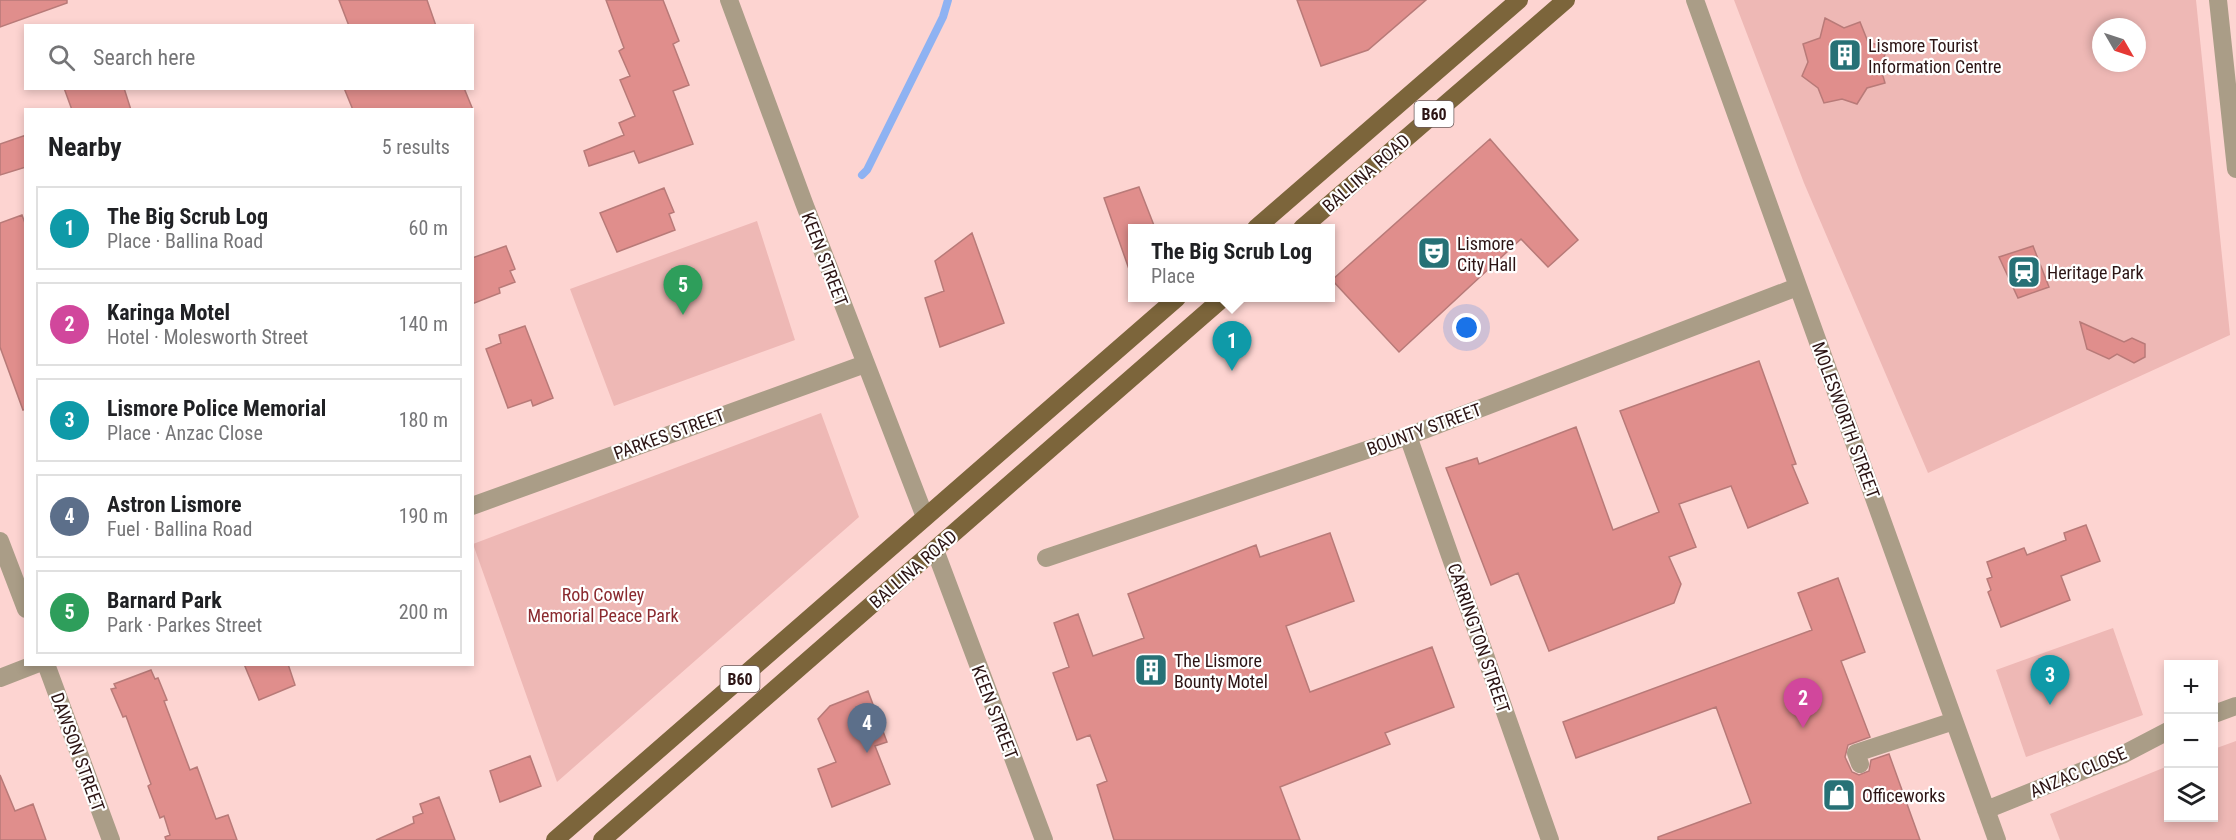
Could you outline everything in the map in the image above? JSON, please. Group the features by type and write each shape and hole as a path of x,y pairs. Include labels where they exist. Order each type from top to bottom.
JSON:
{"main road":[{"name":"BALLINA ROAD","path":"1261,224 1519,0"},
{"name":"BALLINA ROAD","path":"1307,224 1566,0"},
{"name":"BALLINA ROAD","path":"555,840 1171,302"},
{"name":"BALLINA ROAD","path":"602,840 1217,302"}],"street":[{"name":"KEEN STREET","path":"729,0 865,364 925,517"},
{"name":"MOLESWORTH STREET","path":"1695,0 1996,840"},
{"path":"2218,0 2236,169"},
{"name":"BOUNTY STREET","path":"1046,558 1408,436 1797,287"},
{"name":"PARKES STREET","path":"474,505 865,364"},
{"name":"CARRINGTON STREET","path":"1408,436 1550,840"},
{"path":"0,541 24,604"},
{"name":"KEEN STREET","path":"935,550 1044,840"},
{"path":"0,678 31,666"},
{"name":"DAWSON STREET","path":"47,666 111,840"},
{"path":"2218,713 2236,706"},
{"path":"1860,764 1856,753 1954,721"},
{"name":"ANZAC CLOSE","path":"1986,810 2122,755 2164,734"}],"green space":[{"name":"Heritage Park","path":"1734,0 2196,0 2230,335 1928,473 1804,183"},
{"path":"757,221 795,340 614,406 570,289"},
{"name":"Rob Cowley Memorial Peace Park","path":"821,413 859,517 557,782 474,544"},
{"path":"2113,628 2143,715 2026,757 1996,670"},
{"path":"2236,741 2236,840 2060,840 2050,814 2164,768 2164,822 2218,822 2218,748"}],"building":[{"path":"0,0 67,0 67,3 0,27"},
{"path":"339,0 427,0 435,24 348,24"},
{"path":"606,0 663,0 679,41 673,44 689,85 673,91 693,144 639,163 634,151 589,166 584,151 624,135 619,123 635,116 620,80 630,76 619,51 624,48"},
{"path":"1297,0 1426,0 1368,50 1321,66"},
{"name":"Lismore Tourist Information Centre","path":"1825,18 1844,28 1860,22 1868,42 1888,48 1880,66 1885,83 1867,88 1857,104 1842,99 1824,103 1818,88 1802,76 1808,62 1803,44 1820,38"},
{"path":"65,90 125,90 130,108 71,108"},
{"path":"345,90 465,90 472,108 352,108"},
{"path":"24,136 24,168 0,175 0,144"},
{"name":"Lismore City Hall","path":"1490,139 1578,240 1548,267 1521,239 1399,352 1335,283 1335,277"},
{"path":"1139,187 1153,224 1128,224 1128,266 1104,198"},
{"path":"664,188 674,212 669,214 675,230 617,252 600,213"},
{"path":"22,215 24,220 23,410 0,347 0,223"},
{"path":"972,233 1004,323 940,347 925,298 944,291 935,261"},
{"path":"506,246 515,269 510,271 515,282 499,288 500,293 474,303 474,257"},
{"name":"Heritage Park","path":"2033,246 2049,287 2018,298 1999,257"},
{"path":"2080,322 2124,342 2132,338 2145,344 2145,357 2134,363 2117,354 2109,359 2087,349"},
{"path":"525,326 553,398 533,406 531,400 508,408 486,349 501,343 499,335"},
{"path":"1759,361 1796,464 1792,465 1808,503 1748,528 1731,486 1679,504 1696,547 1669,557 1681,584 1674,603 1549,651 1518,573 1491,585 1446,468 1477,458 1479,464 1576,427 1613,530 1659,512 1620,411"},
{"path":"2086,525 2100,561 2061,576 2070,600 2001,627 1988,592 1991,590 1987,579 1992,577 1987,562 2024,548 2027,555 2066,540 2064,533"},
{"path":"1330,533 1354,601 1286,626 1310,692 1432,647 1454,707 1385,733 1390,744 1280,787 1300,840 1114,840 1097,785 1107,781 1090,735 1077,740 1053,673 1069,667 1054,623 1078,614 1093,656 1144,638 1128,594 1256,545 1260,557"},
{"path":"1838,578 1865,652 1841,661 1870,737 1848,745 1845,757 1852,772 1859,775 1869,771 1871,760 1889,754 1920,840 1658,840 1658,837 1751,803 1716,707 1576,758 1563,722 1812,630 1798,593"},
{"path":"245,666 289,666 295,685 259,700"},
{"path":"151,670 155,679 158,678 167,700 164,701 190,770 197,767 216,819 228,815 237,840 166,840 165,837 170,835 164,816 160,818 148,786 151,784 126,716 123,717 111,689 116,688 114,684"},
{"path":"868,691 887,742 875,746 890,784 832,807 818,769 836,762 818,719 830,706"},
{"path":"530,756 541,786 500,802 490,771"},
{"path":"0,775 15,811 33,804 46,840 0,840"},
{"path":"439,797 455,840 376,840 414,823 413,817 423,813 420,804"}],"waterway":[{"path":"862,175 867,170 943,17 948,0"}],"place":[{"name":"Lismore Tourist Information Centre","path":"1845,55"},
{"name":"Lismore City Hall","path":"1434,253"},
{"name":"Heritage Park","path":"2024,272"},
{"name":"Barnard Park","path":"683,315"},
{"name":"The Big Scrub Log","path":"1232,371"},
{"name":"The Lismore Bounty Motel","path":"1151,670"},
{"name":"Lismore Police Memorial","path":"2050,705"},
{"name":"Karinga Motel","path":"1803,728"},
{"name":"Astron Lismore","path":"867,753"},
{"name":"Officeworks","path":"1839,795"}]}
